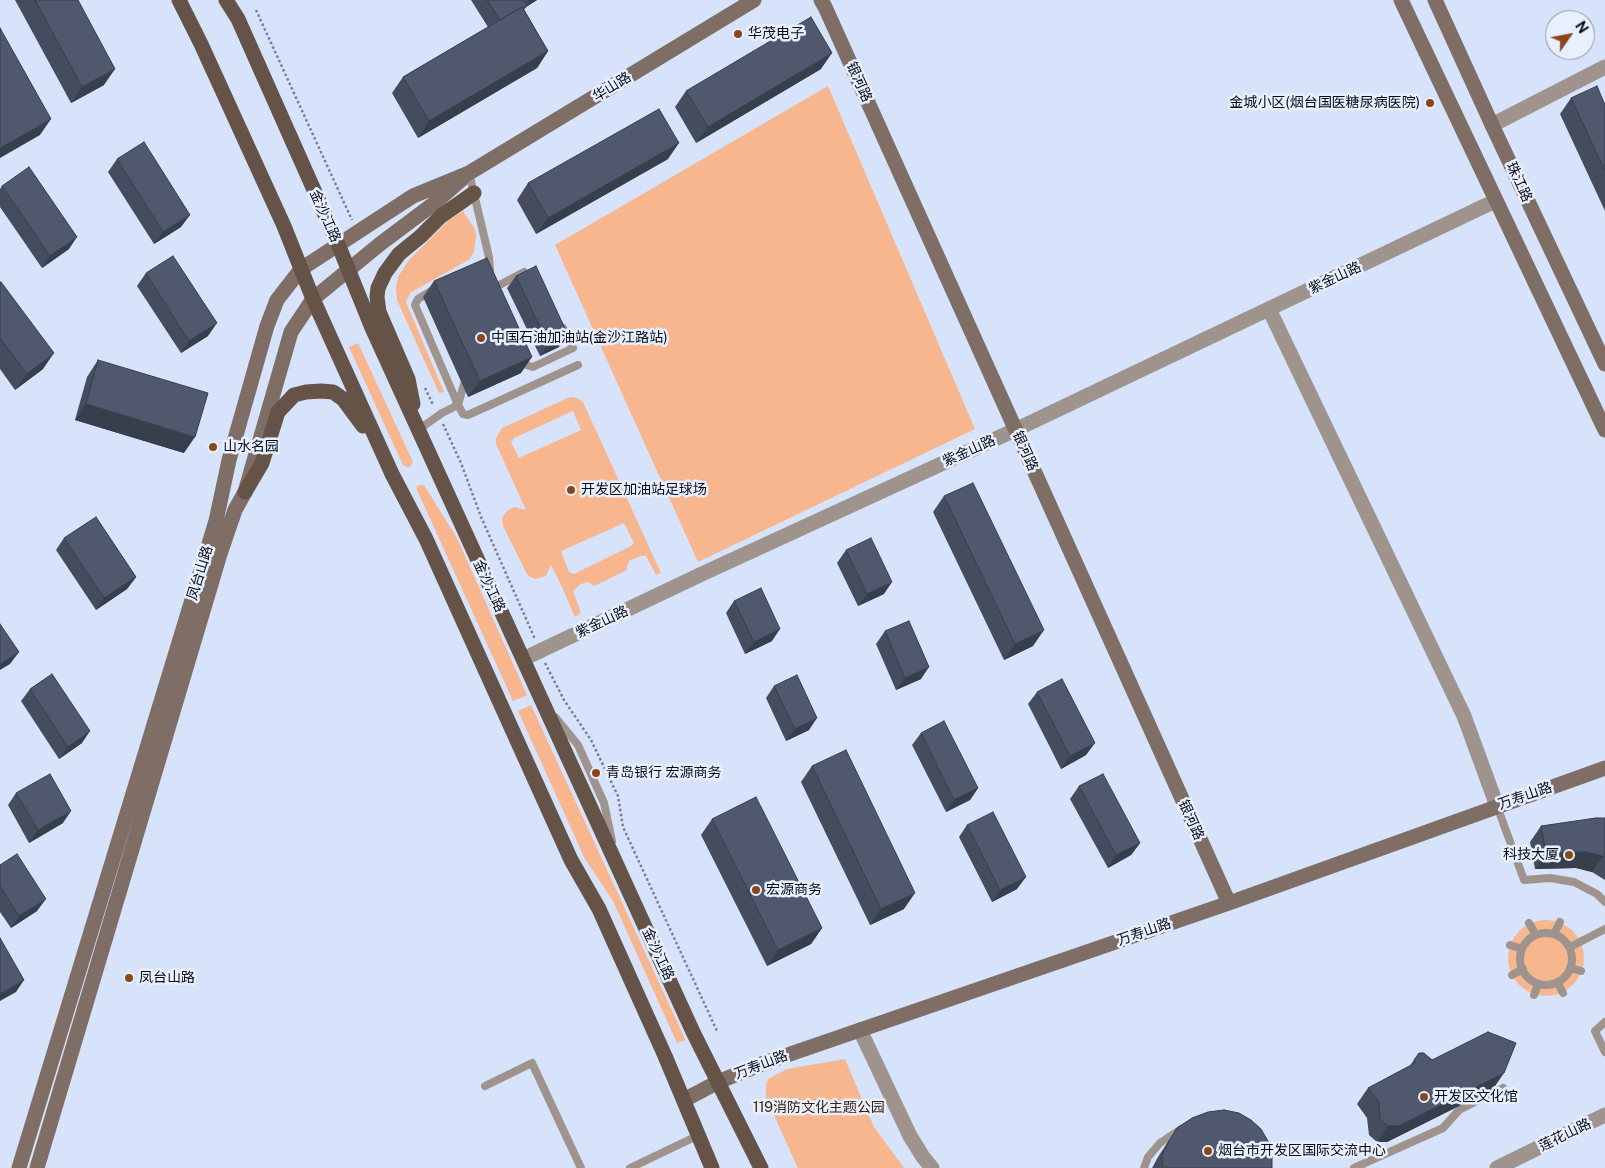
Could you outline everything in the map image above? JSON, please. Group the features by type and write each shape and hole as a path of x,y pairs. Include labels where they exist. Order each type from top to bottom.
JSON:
{"main road":[{"path":"179,0 256,165 313,299 392,474 426,539 571,860 599,909 684,1100 712,1168"},
{"name":"金沙江路","path":"226,0 238,19 338,244 372,328 693,1032 761,1168"},
{"path":"418,430 408,379 379,312 378,288 385,272 399,254 441,216 474,193"},
{"path":"245,492 262,463 278,412 294,396 306,392 333,392 343,399 356,414 392,474"}],"street":[{"name":"华山路","path":"469,173 754,0"},
{"name":"银河路","path":"820,0 825,7 1229,903"},
{"path":"1401,0 1495,202 1605,430"},
{"name":"珠江路","path":"1435,0 1605,364"},
{"path":"1492,125 1605,67"},
{"path":"1588,77 1594,92"},
{"name":"凤台山路","path":"19,1168 216,521 229,460 267,326 278,300 301,269 357,231 412,196 469,173"},
{"name":"凤台山路","path":"37,1168 220,554 235,510 245,492 291,332 313,299 380,244 436,202 469,173"},
{"name":"紫金山路","path":"523,659 704,573 1015,430 1495,202"},
{"path":"1269,309 1464,716 1497,806"},
{"name":"万寿山路","path":"684,1100 718,1082 764,1062 1229,903 1605,768"},
{"path":"860,1030 910,1136 932,1168"},
{"name":"莲花山路","path":"1498,1168 1605,1115"}],"lane":[{"path":"469,173 489,257 493,297"},
{"path":"479,263 489,257"},
{"path":"492,288 526,271 531,271"},
{"path":"441,285 418,299 415,305 463,414 468,415 578,365"},
{"path":"518,348 526,366 533,367 573,348 561,322"},
{"path":"418,430 458,405 468,369"},
{"path":"1497,806 1524,880 1550,878 1574,882 1598,894 1605,902"},
{"path":"1554,934 1560,922"},
{"path":"1529,923 1536,935"},
{"path":"1570,947 1605,929"},
{"path":"1549,932 1564,940 1570,947 1572,958 1570,968 1568,973 1558,983 1549,986 1538,984 1528,978 1523,969 1522,949 1525,942 1536,935 1549,932"},
{"path":"1510,945 1522,949"},
{"path":"1570,968 1581,971"},
{"path":"1512,975 1523,969"},
{"path":"1558,983 1563,993"},
{"path":"1534,995 1538,984"},
{"path":"1605,1022 1595,1031 1605,1052"},
{"path":"485,1086 532,1063 581,1168"},
{"path":"1354,1168 1444,1128 1459,1110 1504,1088"},
{"path":"1144,1168 1148,1157 1160,1143 1177,1131 1193,1125"},
{"path":"630,1168 699,1135"}],"path":[{"path":"256,10 357,231"},
{"path":"422,381 461,463 481,517 540,652 564,700 591,740 618,796 620,818 630,843 717,1031"}],"green space":[{"path":"828,86 975,429 698,562 555,245"},
{"path":"463,211 475,229 474,251 470,259 410,293 406,302 444,392 439,393 397,300 396,287 398,277 409,260 450,219"},
{"path":"358,343 413,462 410,467 403,465 349,347"},
{"path":"570,397 577,398 583,402 661,573 656,575 646,556 641,556 629,561 627,570 594,586 588,582 581,584 573,591 581,613 575,617 551,565 546,576 535,579 530,577 503,526 502,518 507,511 514,507 526,510 496,444 496,438 502,428","holes":["573,411 581,430 519,458 511,442 514,438","624,523 634,543 631,546 574,574 569,572 561,551"]},
{"path":"424,485 457,538 527,695 513,701 417,490 417,486"},
{"path":"531,705 685,1040 677,1043 613,901 585,859 518,711"},
{"path":"1539,920 1553,920 1567,926 1578,937 1584,951 1581,973 1573,985 1553,996 1539,996 1525,990 1514,979 1508,965 1508,951 1514,937 1525,926"},
{"name":"119消防文化主题公园","path":"845,1059 874,1127 904,1168 798,1168 766,1098 768,1079 787,1069"}],"building":[{"path":"35,0 78,0 115,69 82,87"},
{"path":"487,0 523,0 527,5 500,20"},
{"path":"522,7 548,51 429,121 403,77"},
{"path":"811,17 832,53 708,127 686,91"},
{"path":"0,28 51,119 0,148"},
{"path":"1597,86 1605,105 1605,171 1571,98"},
{"path":"659,109 679,143 548,218 528,183"},
{"path":"144,142 190,215 163,232 117,159"},
{"path":"29,167 77,237 50,256 2,186"},
{"path":"173,256 217,323 189,341 146,273"},
{"path":"487,258 532,357 480,381 434,281"},
{"path":"536,266 568,335 548,344 516,276"},
{"path":"1,282 54,353 27,374 0,338"},
{"path":"98,360 208,393 195,437 86,404"},
{"path":"973,483 1044,630 1015,644 944,496"},
{"path":"96,517 136,577 104,598 64,538"},
{"path":"871,538 892,582 867,594 846,550"},
{"path":"761,588 780,629 754,642 734,601"},
{"path":"909,621 929,667 905,678 885,631"},
{"path":"0,624 19,652 0,664"},
{"path":"52,674 90,731 68,747 30,689"},
{"path":"797,675 817,718 795,729 774,686"},
{"path":"1062,679 1095,743 1070,756 1037,692"},
{"path":"944,721 978,788 954,800 921,733"},
{"path":"846,750 915,893 881,909 812,766"},
{"path":"50,774 71,811 38,830 16,793"},
{"path":"1103,774 1140,843 1116,855 1079,786"},
{"name":"宏源商务","path":"756,797 822,928 778,950 712,819"},
{"path":"993,812 1026,877 1000,890 967,825"},
{"path":"1605,818 1605,857 1587,852 1546,853 1541,826"},
{"path":"17,854 46,899 19,916 0,886 0,865"},
{"path":"0,938 24,980 0,994"},
{"name":"开发区文化馆","path":"1488,1032 1516,1043 1504,1073 1399,1126 1388,1126 1380,1119 1379,1102 1368,1088 1415,1063 1414,1060 1419,1053 1424,1053 1432,1060"},
{"name":"烟台市开发区国际交流中心","path":"1224,1110 1239,1113 1261,1129 1268,1141 1272,1154 1272,1168 1163,1168 1162,1155 1177,1128 1192,1118 1208,1112"}],"place":[{"name":"华茂电子","path":"738,34"},
{"name":"金城小区(烟台国医糖尿病医院)","path":"1430,103"},
{"name":"中国石油加油站(金沙江路站)","path":"481,338"},
{"name":"山水名园","path":"213,447"},
{"name":"开发区加油站足球场","path":"571,490"},
{"name":"青岛银行 宏源商务","path":"596,773"},
{"name":"科技大厦","path":"1569,855"},
{"name":"宏源商务","path":"756,890"},
{"name":"凤台山路","path":"129,978"},
{"name":"开发区文化馆","path":"1424,1097"},
{"name":"烟台市开发区国际交流中心","path":"1208,1151"}]}
